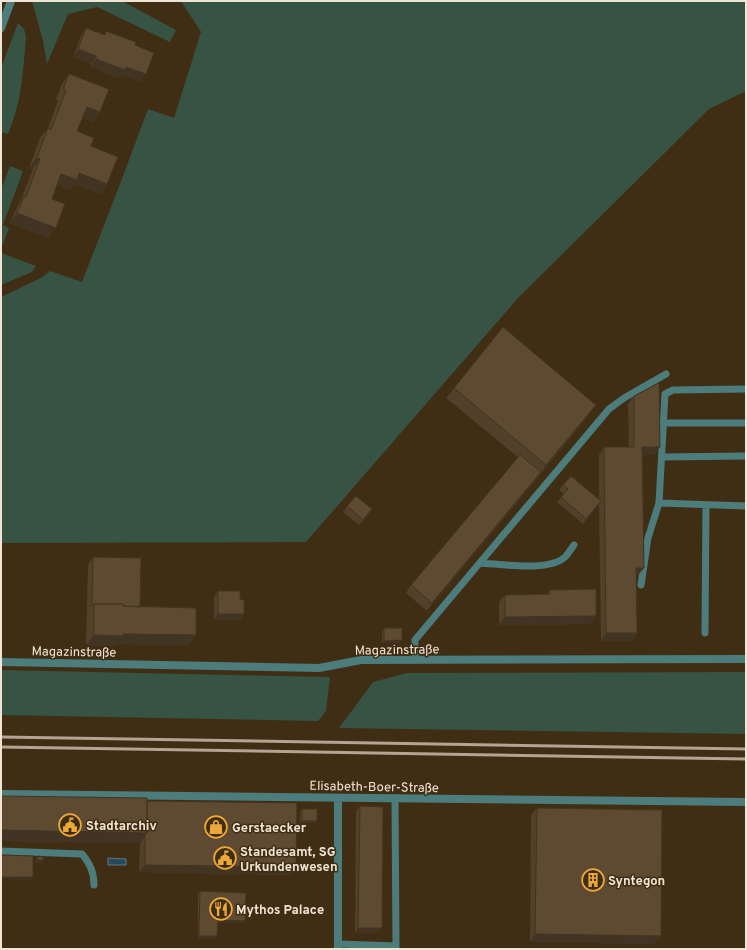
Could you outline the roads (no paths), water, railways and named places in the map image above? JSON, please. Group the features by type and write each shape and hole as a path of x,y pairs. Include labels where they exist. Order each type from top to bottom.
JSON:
{"street":[{"path":"1,28 11,1"},
{"name":"Magazinstraße","path":"1,662 319,668 361,660 746,659"},
{"name":"Elisabeth-Boer-Straße","path":"1,794 746,802"},
{"path":"338,798 338,947"}],"lane":[{"path":"414,660 415,640 610,409 624,398 666,374"},
{"path":"641,585 648,538 659,503 665,394 673,390 746,389"},
{"path":"663,423 746,423"},
{"path":"662,457 746,456"},
{"path":"659,503 746,506"},
{"path":"705,633 706,505"},
{"path":"480,563 530,566 552,563 564,558 574,545"},
{"path":"338,947 396,947 395,798"},
{"path":"1,851 82,854 90,865 94,876 94,885"}],"water":[{"path":"108,858 126,859 126,865 108,865"}],"railway":[{"path":"1,737 746,749"},
{"path":"1,747 746,759"}],"place":[{"name":"Stadtarchiv","path":"70,825"},
{"name":"Gerstaecker","path":"216,827"},
{"name":"Standesamt, SG Urkundenwesen","path":"225,858"},
{"name":"Syntegon","path":"593,880"},
{"name":"Mythos Palace","path":"221,909"}]}
